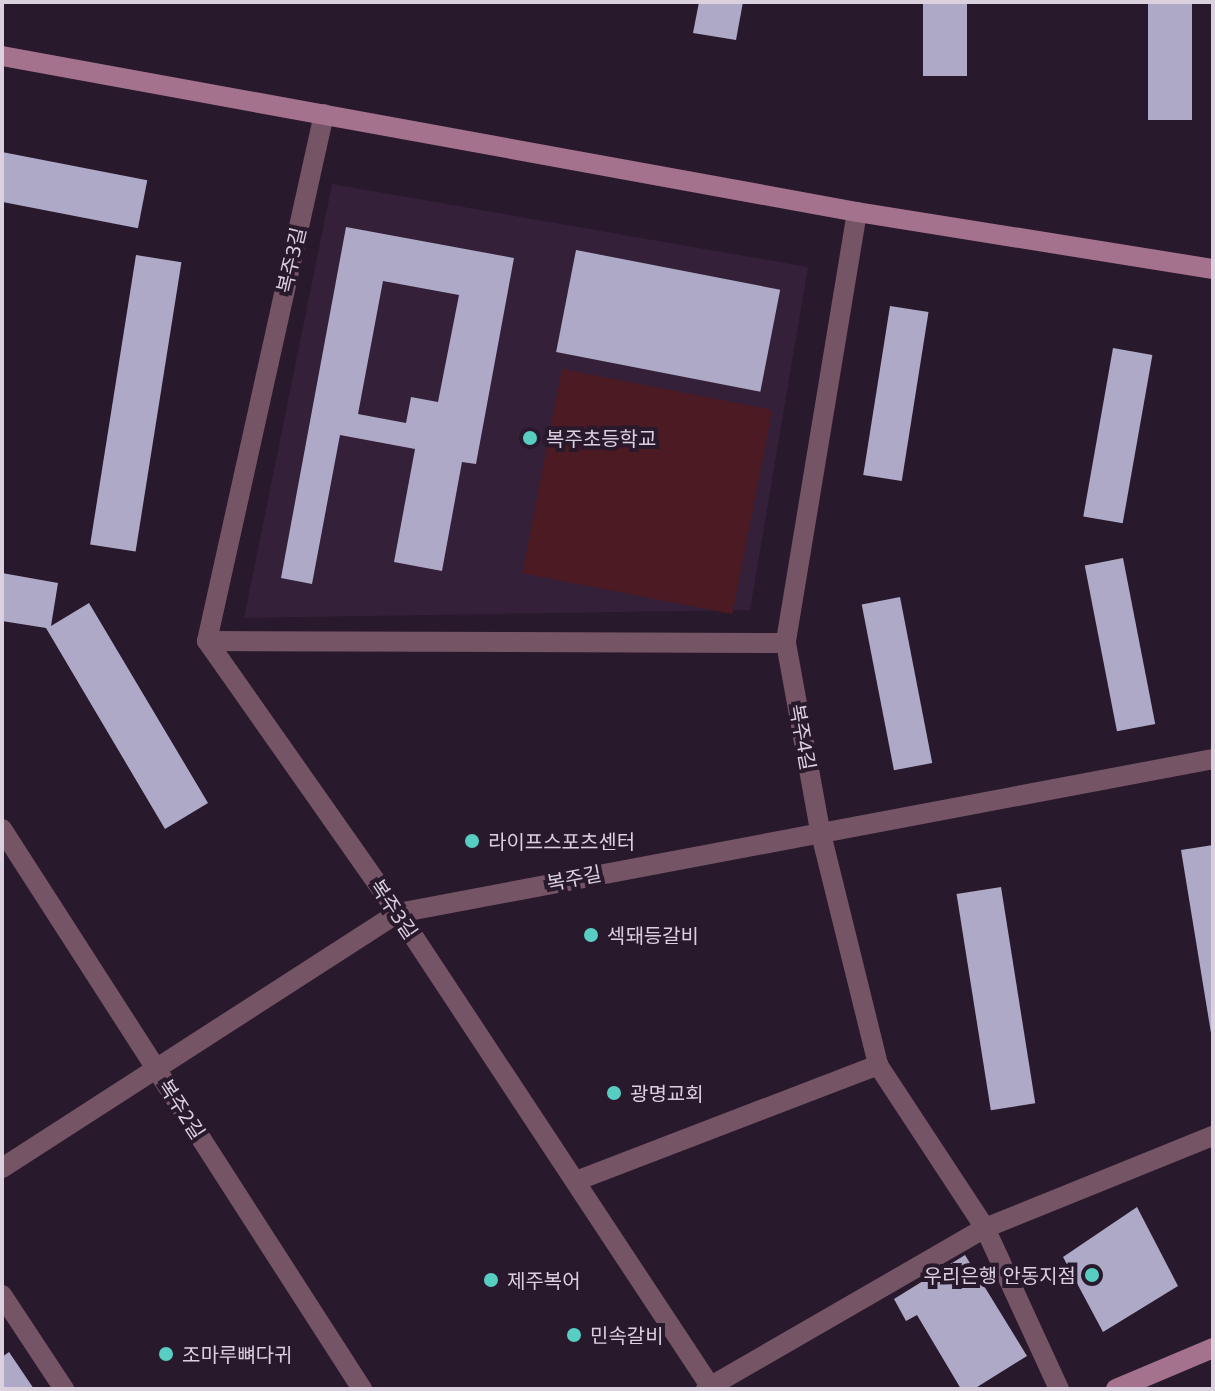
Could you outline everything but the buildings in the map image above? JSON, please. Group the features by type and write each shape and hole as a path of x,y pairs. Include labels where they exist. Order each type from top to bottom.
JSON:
{"street":[{"path":"2,56 857,212 1213,269"},
{"name":"복주3길","path":"324,114 207,641 398,913 576,1181 708,1388"},
{"name":"복주4길","path":"857,212 786,643 820,830 878,1065 985,1228 1059,1389"},
{"path":"207,641 786,643"},
{"name":"복주길","path":"2,1168 398,913 820,830 1213,759"},
{"name":"복주2길","path":"2,829 362,1389"},
{"path":"576,1181 878,1065"},
{"path":"708,1388 985,1228 1213,1136"},
{"path":"2,1295 64,1389"},
{"path":"1116,1389 1213,1348"}],"shaded area":[{"name":"복주초등학교","path":"332,184 808,267 750,610 244,618"},
{"path":"562,369 772,410 732,614 522,573"}],"place":[{"name":"복주초등학교","path":"530,438"},
{"name":"라이프스포츠센터","path":"472,841"},
{"name":"섹돼등갈비","path":"591,935"},
{"name":"광명교회","path":"614,1093"},
{"name":"우리은행 안동지점","path":"1092,1275"},
{"name":"제주복어","path":"491,1280"},
{"name":"민속갈비","path":"574,1335"},
{"name":"조마루뼈다귀","path":"166,1354"}]}
